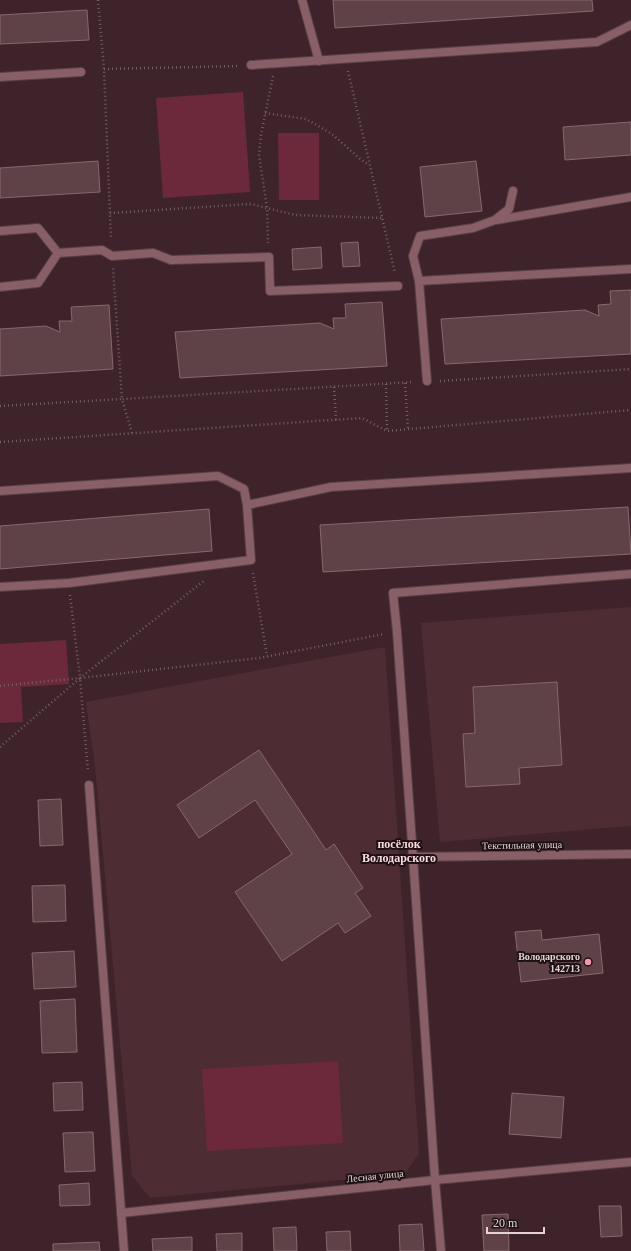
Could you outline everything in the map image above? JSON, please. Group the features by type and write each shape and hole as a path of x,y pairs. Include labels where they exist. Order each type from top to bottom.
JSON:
{"street":[{"path":"302,0 319,61"},
{"path":"251,65 597,42 631,25"},
{"path":"0,77 81,72"},
{"path":"495,220 509,209 512,191"},
{"path":"427,381 419,281 413,256 420,236 473,228 495,220 631,197"},
{"path":"0,231 38,228 58,253"},
{"path":"58,253 102,250 112,256 153,253 171,260 269,257 270,291 398,286"},
{"path":"0,287 38,283 58,253"},
{"path":"419,281 631,269"},
{"path":"247,504 331,487 631,468"},
{"path":"0,491 218,476 244,489 247,504 251,560 69,584 0,587"},
{"path":"441,1251 393,593 631,574"},
{"path":"89,785 124,1251"},
{"name":"Текстильная улица","path":"413,857 631,854"},
{"name":"Лесная улица","path":"121,1213 435,1180 631,1162"}],"path":[{"path":"98,0 104,69 112,256 122,399 132,433"},
{"path":"345,59 398,286"},
{"path":"269,257 267,208 259,155 265,113 275,64"},
{"path":"104,69 251,65"},
{"path":"265,113 306,119 332,134 360,160 369,165"},
{"path":"110,214 251,204 295,215 382,218"},
{"path":"0,406 631,369"},
{"path":"405,383 408,429"},
{"path":"386,384 388,431"},
{"path":"334,387 336,420"},
{"path":"0,442 362,418 388,431 631,410"},
{"path":"251,560 267,656"},
{"path":"0,747 80,678 208,578"},
{"path":"69,584 80,678 89,785"},
{"path":"0,686 267,656 396,632"}],"shaded area":[{"path":"243,92 250,192 163,198 156,98"},
{"path":"278,133 319,133 319,200 279,200"},
{"path":"631,607 631,826 440,842 421,623"},
{"path":"66,640 69,684 21,687 23,722 0,723 0,644"},
{"path":"385,647 419,1153 405,1174 150,1198 132,1176 95,766 86,702"},
{"path":"338,1061 343,1143 207,1151 202,1069"}],"building":[{"path":"333,0 592,0 593,11 335,28"},
{"path":"87,10 89,40 0,44 0,15"},
{"path":"631,122 631,155 565,160 563,127"},
{"path":"98,161 100,192 0,198 0,168"},
{"path":"476,161 482,211 425,217 420,167"},
{"path":"358,242 360,266 343,267 341,243"},
{"path":"321,247 322,268 293,270 292,249"},
{"path":"631,290 631,354 445,364 441,319 585,310 599,316 598,305 611,304 610,291"},
{"path":"382,302 387,366 180,378 175,332 320,323 334,329 333,318 346,318 345,304"},
{"path":"109,305 113,369 0,376 0,329 46,326 60,332 59,321 72,321 71,307"},
{"path":"628,507 631,554 323,572 320,525"},
{"path":"209,509 212,551 0,569 0,526"},
{"path":"557,682 562,765 519,768 520,784 466,787 463,734 475,733 473,687"},
{"path":"259,750 326,850 334,844 363,888 355,893 371,916 345,933 338,923 282,961 235,892 292,854 255,800 199,838 177,805"},
{"path":"61,799 63,845 40,846 38,800"},
{"path":"65,885 66,921 33,922 32,886"},
{"path":"541,930 542,940 599,934 603,973 521,982 515,932"},
{"path":"74,951 76,987 34,989 32,953"},
{"path":"75,999 77,1052 42,1053 40,1001"},
{"path":"82,1082 83,1110 54,1111 53,1083"},
{"path":"512,1093 564,1097 561,1138 509,1134"},
{"path":"93,1132 95,1171 65,1172 63,1133"},
{"path":"89,1183 90,1205 60,1206 59,1185"},
{"path":"599,1206 621,1206 622,1236 601,1237"},
{"path":"508,1214 509,1251 484,1251 482,1215"},
{"path":"422,1224 424,1251 400,1251 399,1225"},
{"path":"296,1227 297,1251 274,1251 273,1228"},
{"path":"350,1231 351,1251 327,1251 326,1232"},
{"path":"242,1233 242,1251 217,1251 216,1234"},
{"path":"192,1237 192,1251 153,1251 152,1239"},
{"path":"99,1242 100,1251 53,1251 53,1244"}],"place":[{"name":"Володарского 142713","path":"588,962"}],"district":[{"name":"посёлок Володарского","path":"399,851"}]}
